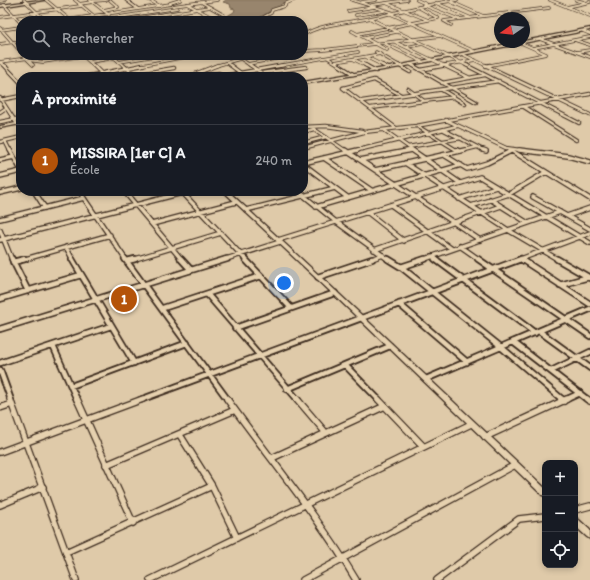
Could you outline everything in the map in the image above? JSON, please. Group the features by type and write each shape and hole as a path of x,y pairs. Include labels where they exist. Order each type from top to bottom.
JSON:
{"main road":[{"path":"0,6 25,1 45,0"},
{"path":"530,41 590,29"},
{"path":"308,82 376,71 494,47"},
{"path":"0,127 16,124"},
{"path":"230,196 335,292 471,424 542,490"},
{"path":"578,524 590,535"}],"street":[{"path":"0,1 5,0"},
{"path":"45,0 66,16"},
{"path":"75,0 95,16 137,9 217,0"},
{"path":"0,17 80,5 92,1 106,0"},
{"path":"104,10 118,7 110,0"},
{"path":"126,0 146,16"},
{"path":"149,0 160,6"},
{"path":"172,5 170,3 180,0"},
{"path":"266,16 271,13 272,10 285,6 285,4 294,0"},
{"path":"352,0 395,13"},
{"path":"361,2 375,0"},
{"path":"370,5 407,0"},
{"path":"417,0 427,4"},
{"path":"446,0 483,16"},
{"path":"308,33 335,24 371,19 434,2 457,0"},
{"path":"550,0 590,16"},
{"path":"576,0 590,2"},
{"path":"25,1 41,16"},
{"path":"92,1 111,16"},
{"path":"200,2 224,15"},
{"path":"434,2 471,18"},
{"path":"567,7 587,2"},
{"path":"386,3 428,20"},
{"path":"141,4 152,12"},
{"path":"187,4 208,16"},
{"path":"4,5 16,18"},
{"path":"172,5 189,16"},
{"path":"423,5 458,19"},
{"path":"154,16 210,7"},
{"path":"348,11 376,7"},
{"path":"418,7 452,26"},
{"path":"125,16 177,8"},
{"path":"515,12 549,8"},
{"path":"356,15 387,10"},
{"path":"391,14 474,51"},
{"path":"444,21 494,15"},
{"path":"357,34 438,18"},
{"path":"371,19 499,81 578,123"},
{"path":"0,29 16,27"},
{"path":"0,29 16,47"},
{"path":"352,31 387,50"},
{"path":"583,31 590,35"},
{"path":"365,38 396,32"},
{"path":"533,48 574,40 590,35"},
{"path":"308,50 348,48 440,36"},
{"path":"540,39 590,57"},
{"path":"574,40 590,45"},
{"path":"0,44 16,42"},
{"path":"394,42 470,78"},
{"path":"383,43 422,62"},
{"path":"410,72 376,52 422,44"},
{"path":"486,66 546,54 530,46"},
{"path":"348,48 388,68"},
{"path":"576,52 590,50"},
{"path":"246,72 358,52"},
{"path":"335,62 380,54"},
{"path":"462,54 590,115"},
{"path":"345,55 376,71"},
{"path":"328,58 353,74"},
{"path":"0,63 20,60"},
{"path":"28,60 33,65"},
{"path":"32,60 43,62 54,60"},
{"path":"90,62 102,60"},
{"path":"119,62 131,60"},
{"path":"112,72 174,60"},
{"path":"203,72 237,60"},
{"path":"242,60 260,72"},
{"path":"248,64 270,60"},
{"path":"289,60 294,64"},
{"path":"419,70 475,60"},
{"path":"90,62 100,72"},
{"path":"119,62 131,72"},
{"path":"0,63 16,78"},
{"path":"227,63 240,72"},
{"path":"410,64 476,102"},
{"path":"0,68 6,67"},
{"path":"268,72 306,67"},
{"path":"147,72 174,68"},
{"path":"442,83 485,75"},
{"path":"396,128 362,101 342,88 374,80 402,96"},
{"path":"362,101 499,81"},
{"path":"408,89 424,101"},
{"path":"442,90 465,104"},
{"path":"308,147 364,132 416,126 590,94"},
{"path":"0,122 14,119 0,99 16,97"},
{"path":"371,108 454,97"},
{"path":"524,107 576,140"},
{"path":"0,112 6,108"},
{"path":"446,120 498,145 514,150 568,156 590,162"},
{"path":"308,131 326,126"},
{"path":"308,127 326,126 364,132"},
{"path":"416,126 445,141 460,151"},
{"path":"308,163 457,126"},
{"path":"314,129 480,240"},
{"path":"383,130 460,183"},
{"path":"444,130 486,151"},
{"path":"308,142 326,137"},
{"path":"408,147 461,138"},
{"path":"0,142 16,139"},
{"path":"5,141 16,161"},
{"path":"375,170 477,147"},
{"path":"360,160 412,150"},
{"path":"443,154 467,168 487,163 514,150"},
{"path":"514,150 590,199"},
{"path":"0,160 14,157"},
{"path":"324,158 371,190"},
{"path":"405,163 508,230 589,277"},
{"path":"316,206 461,165"},
{"path":"308,168 347,197"},
{"path":"0,176 16,171"},
{"path":"471,206 509,194 546,172"},
{"path":"0,329 242,254 334,221 480,177 590,242"},
{"path":"459,199 496,187"},
{"path":"308,195 335,188"},
{"path":"0,193 16,189"},
{"path":"37,196 45,208"},
{"path":"128,196 191,270"},
{"path":"2,240 168,196"},
{"path":"186,196 291,308"},
{"path":"246,210 304,196 334,221 374,250 401,267 501,347 564,401"},
{"path":"533,197 590,229"},
{"path":"0,219 84,198 127,261 163,308 235,410 272,458 344,558 356,580"},
{"path":"490,199 528,223"},
{"path":"152,224 236,202"},
{"path":"391,205 452,250"},
{"path":"374,250 404,241 501,206"},
{"path":"567,216 590,208"},
{"path":"367,212 404,241"},
{"path":"401,267 560,212"},
{"path":"0,230 2,240 28,291"},
{"path":"127,261 221,233"},
{"path":"0,452 590,233"},
{"path":"13,262 110,235"},
{"path":"460,246 590,336"},
{"path":"66,247 95,299 134,363"},
{"path":"318,277 383,255"},
{"path":"432,256 537,332 590,368"},
{"path":"521,258 590,304"},
{"path":"0,299 81,275"},
{"path":"163,308 261,276"},
{"path":"560,285 589,277"},
{"path":"235,328 335,292"},
{"path":"207,294 326,433"},
{"path":"399,304 467,362"},
{"path":"426,380 590,309"},
{"path":"0,363 111,326"},
{"path":"513,342 590,401"},
{"path":"71,386 187,343"},
{"path":"53,346 133,523"},
{"path":"287,389 390,346"},
{"path":"551,371 590,352"},
{"path":"345,365 423,446"},
{"path":"0,370 76,580"},
{"path":"485,437 580,393"},
{"path":"0,408 12,404"},
{"path":"272,458 385,406"},
{"path":"106,465 235,410"},
{"path":"150,580 471,424"},
{"path":"180,434 212,486 236,538"},
{"path":"303,580 515,465"},
{"path":"66,552 212,486"},
{"path":"0,505 43,487"},
{"path":"578,509 590,506"},
{"path":"437,580 519,519 542,516"}],"shaded area":[{"path":"226,0 291,0 281,4 280,7 263,16 227,16 234,12 235,9 231,8 230,4 223,2"}],"place":[{"name":"MISSIRA [1er C] A","path":"124,299"}]}
